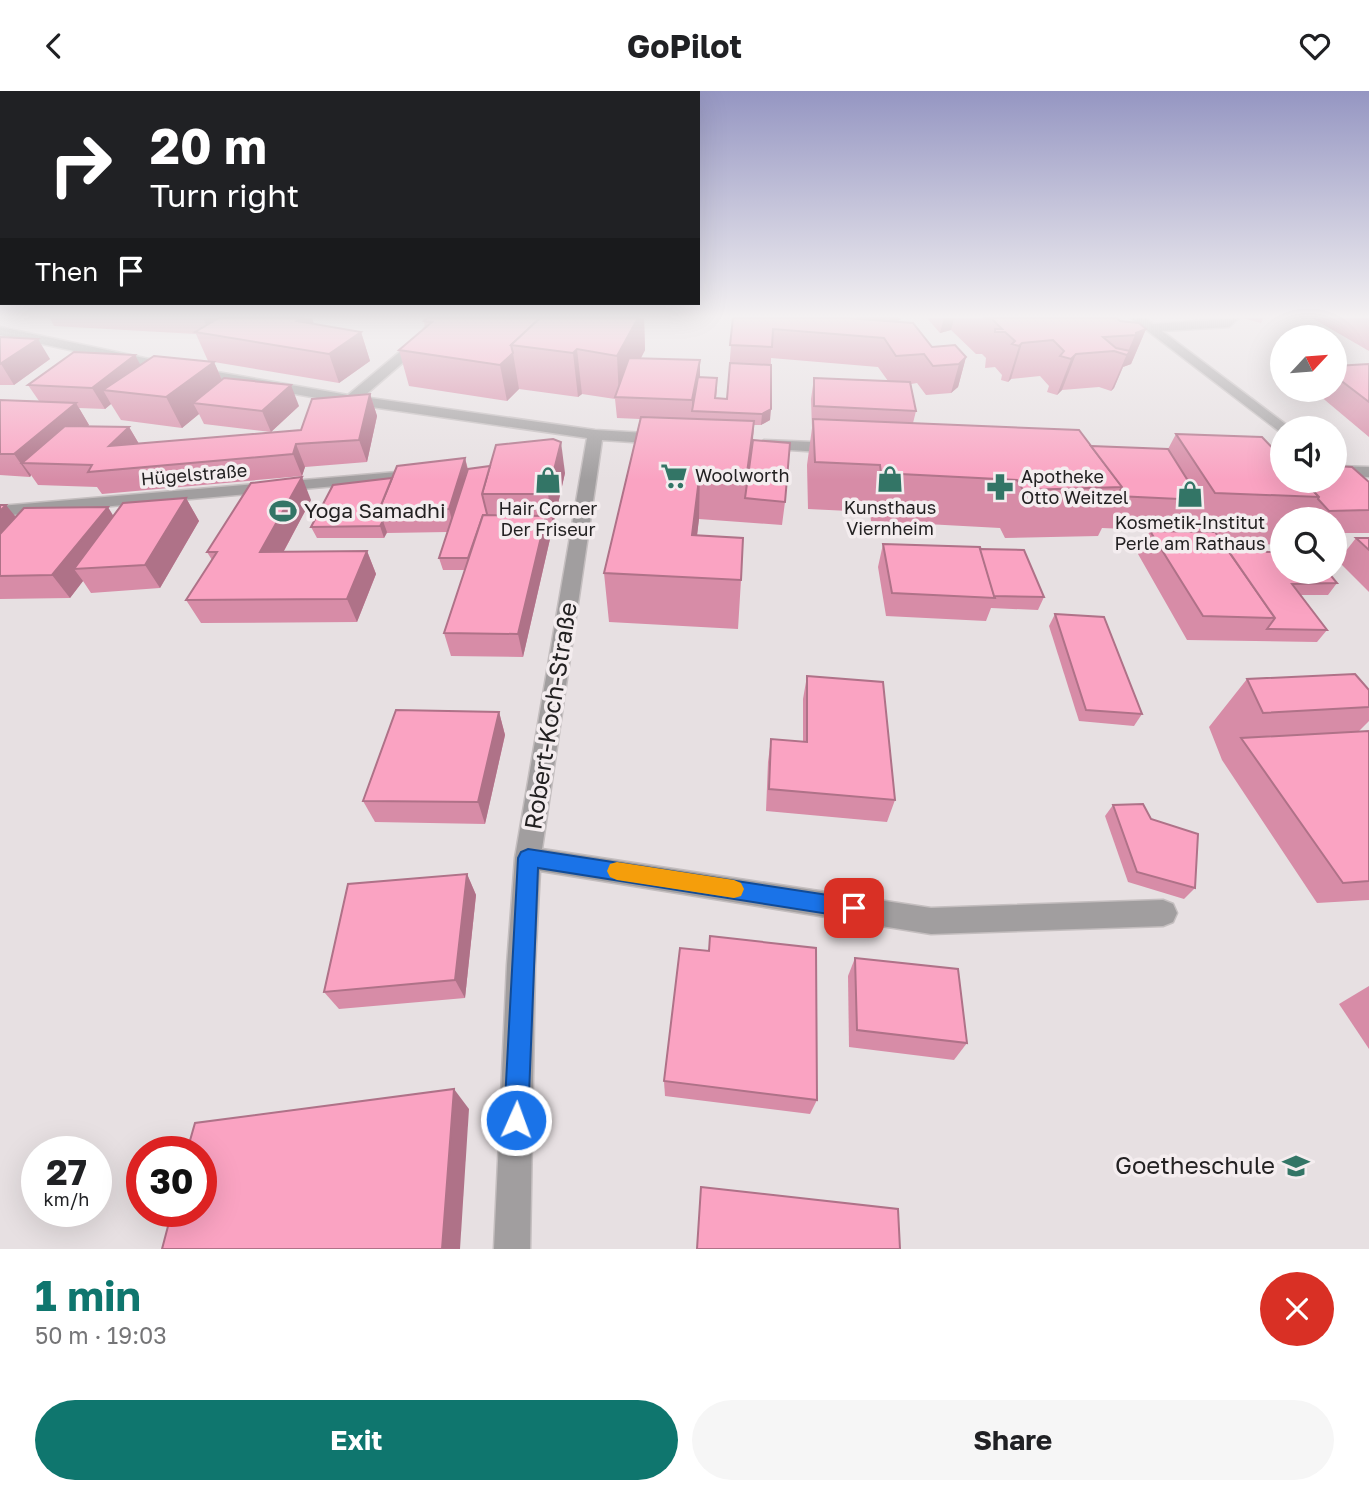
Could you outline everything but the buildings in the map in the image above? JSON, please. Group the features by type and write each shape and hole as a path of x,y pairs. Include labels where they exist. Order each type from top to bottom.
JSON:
{"street":[{"path":"194,372 351,400 594,435 682,440"},
{"path":"351,400 384,372"},
{"path":"1209,372 1270,418"},
{"path":"559,449 594,435"},
{"name":"Robert-Koch-Straße","path":"512,1249 521,965 528,858 594,435"},
{"path":"746,444 855,449"},
{"path":"1347,471 1369,472"},
{"name":"Hügelstraße","path":"0,511 433,474"},
{"path":"1347,478 1360,488"},
{"path":"528,858 931,921 1163,913"}],"slow traffic":[{"path":"617,871 734,889"}],"place":[{"name":"Woolworth","path":"674,476"},
{"name":"Kunsthaus Viernheim","path":"890,479"},
{"name":"Hair Corner Der Friseur","path":"548,480"},
{"name":"Apotheke Otto Weitzel","path":"1000,487"},
{"name":"Kosmetik-Institut Perle am Rathaus","path":"1190,494"},
{"name":"Yoga Samadhi","path":"283,511"},
{"name":"Goetheschule","path":"1296,1166"}],"route":[{"path":"516,1120 528,858 854,908"}]}
